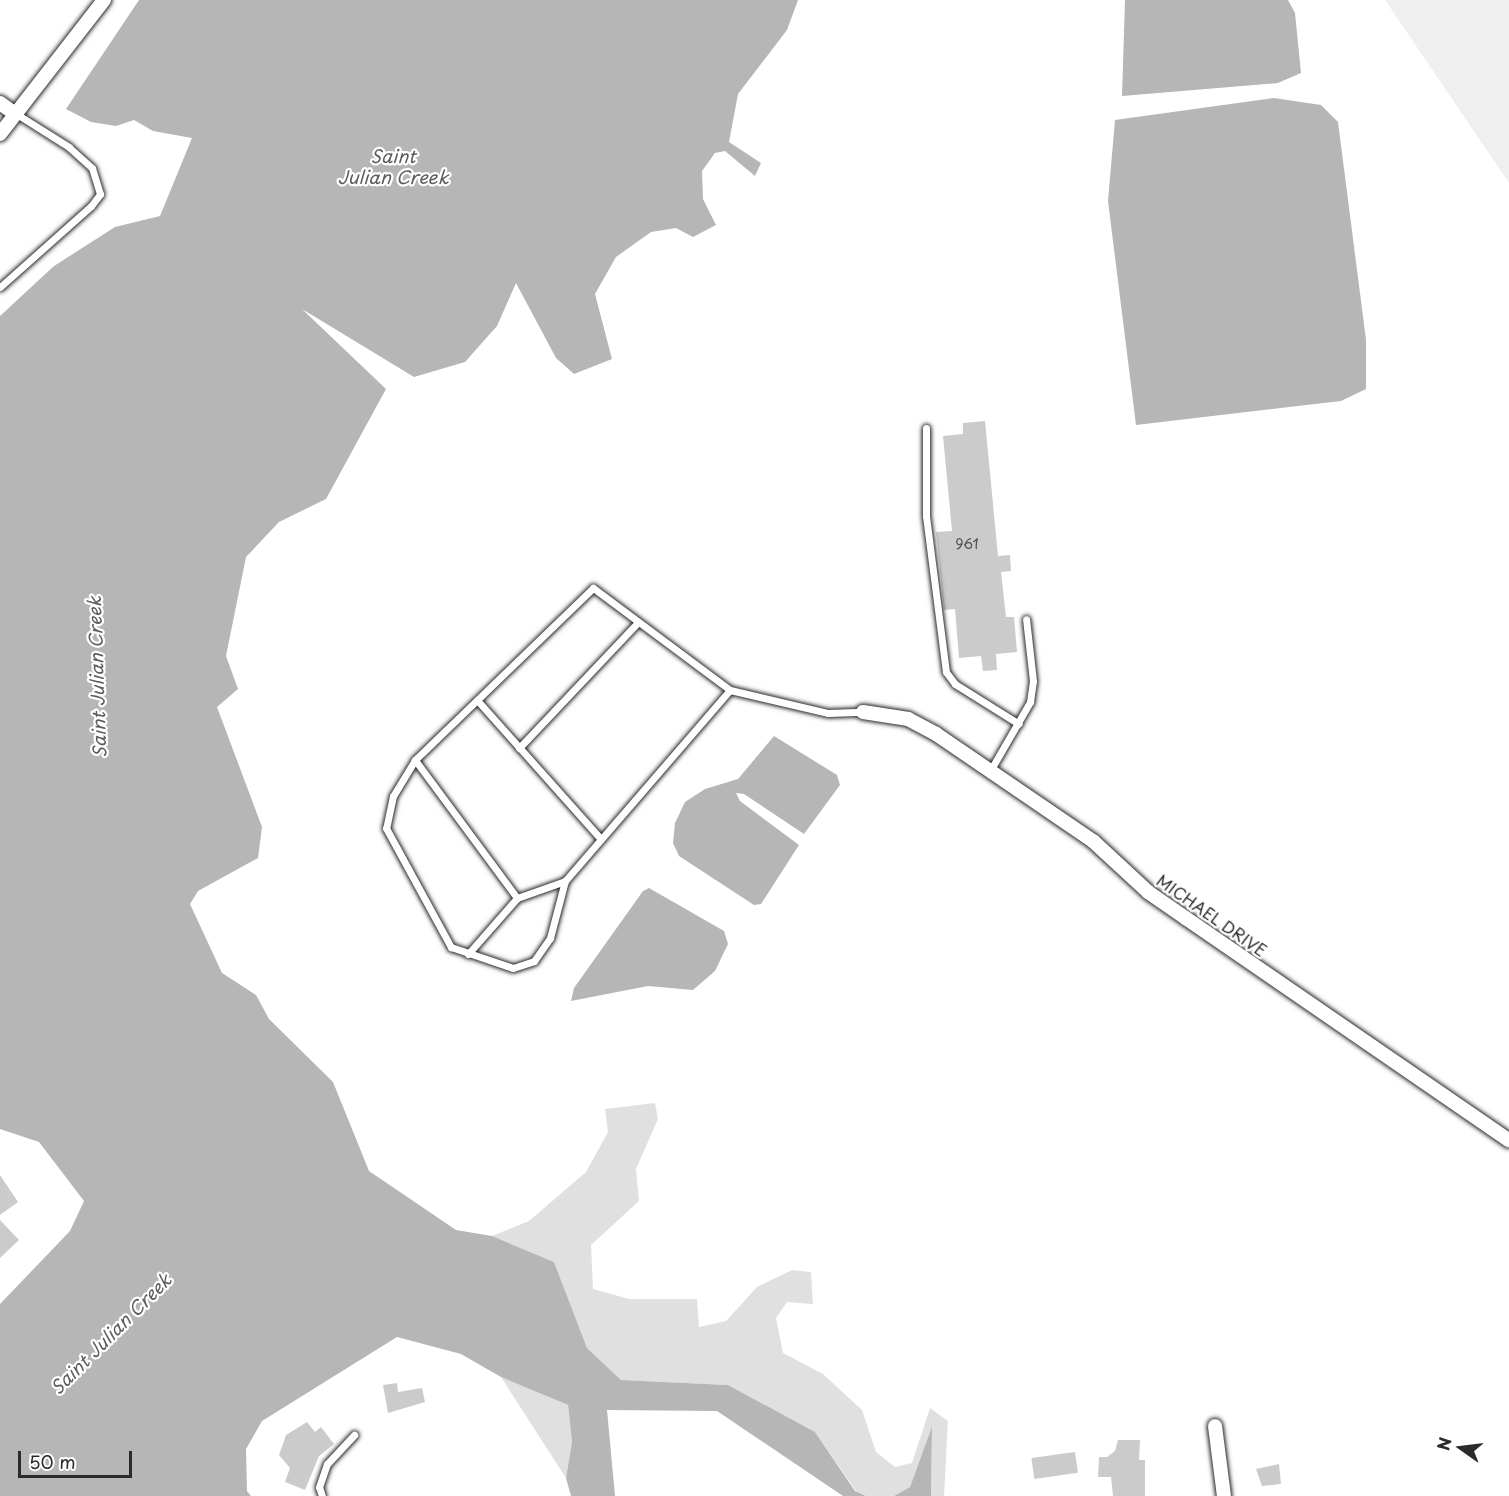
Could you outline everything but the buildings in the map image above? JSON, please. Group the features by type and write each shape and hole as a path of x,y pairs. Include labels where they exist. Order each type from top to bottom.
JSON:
{"street":[{"path":"0,134 14,113 104,0"},
{"path":"0,103 14,113"},
{"name":"MICHAEL DRIVE","path":"863,712 908,719 990,771 1093,841 1158,899 1509,1140"},
{"path":"1215,1426 1224,1496"}],"lane":[{"path":"0,286 91,206 100,194 92,168 69,147 14,113"},
{"path":"926,428 926,516 946,672 955,684 1019,724"},
{"path":"730,690 565,881 550,938 534,961 513,968 451,947 386,828 393,796 416,760 593,588 730,690 828,713 863,712"},
{"path":"990,771 1030,702 1033,681 1026,619"},
{"path":"519,748 638,622"},
{"path":"477,700 601,839"},
{"path":"416,760 517,898"},
{"path":"468,954 517,898 565,881"},
{"path":"322,1496 319,1486 327,1464 354,1435"}],"shaded area":[{"path":"1385,0 1509,0 1509,183"},
{"path":"655,1103 658,1119 636,1169 639,1201 591,1245 593,1289 629,1299 697,1299 699,1327 726,1321 757,1287 792,1270 811,1272 813,1304 787,1302 776,1318 783,1353 823,1374 862,1410 876,1452 895,1467 912,1463 930,1408 948,1421 944,1496 931,1496 932,1429 910,1487 894,1496 866,1496 856,1491 815,1432 728,1385 621,1380 587,1348 554,1262 492,1236 529,1221 586,1172 608,1132 605,1109"},
{"path":"501,1377 568,1405 572,1442 566,1478"}],"water":[{"name":"Saint Julian Creek","path":"139,0 798,0 787,30 738,94 729,142 761,163 755,176 725,151 715,153 702,171 703,199 716,225 693,237 676,228 651,232 616,257 595,294 612,359 574,374 556,358 516,283 497,326 465,362 414,377 302,309 386,389 326,499 279,522 246,557 226,656 238,689 217,707 262,827 258,858 198,891 190,904 222,973 256,995 269,1019 333,1082 369,1171 456,1230 492,1236 554,1262 587,1348 621,1380 728,1385 815,1432 855,1491 866,1496 843,1496 717,1411 607,1410 615,1496 571,1496 566,1478 572,1442 568,1405 501,1377 461,1354 397,1337 262,1421 246,1449 247,1491 251,1496 0,1496 0,1304 70,1231 84,1201 39,1142 0,1129 0,316 54,266 115,227 160,216 192,138 153,131 134,120 116,126 91,122 66,109"},
{"path":"1125,0 1288,0 1295,13 1301,73 1278,83 1122,96"},
{"path":"1274,98 1321,105 1338,122 1366,340 1366,389 1341,401 1136,425 1108,201 1115,120"},
{"path":"774,736 837,775 840,785 804,834 744,794 736,793 740,801 799,845 761,904 754,905 679,856 673,843 675,823 685,802 705,789 738,779"},
{"path":"649,888 724,931 728,944 715,971 693,990 648,986 571,1001 574,988 643,891"},
{"path":"932,1427 931,1496 894,1496 910,1487"}]}
